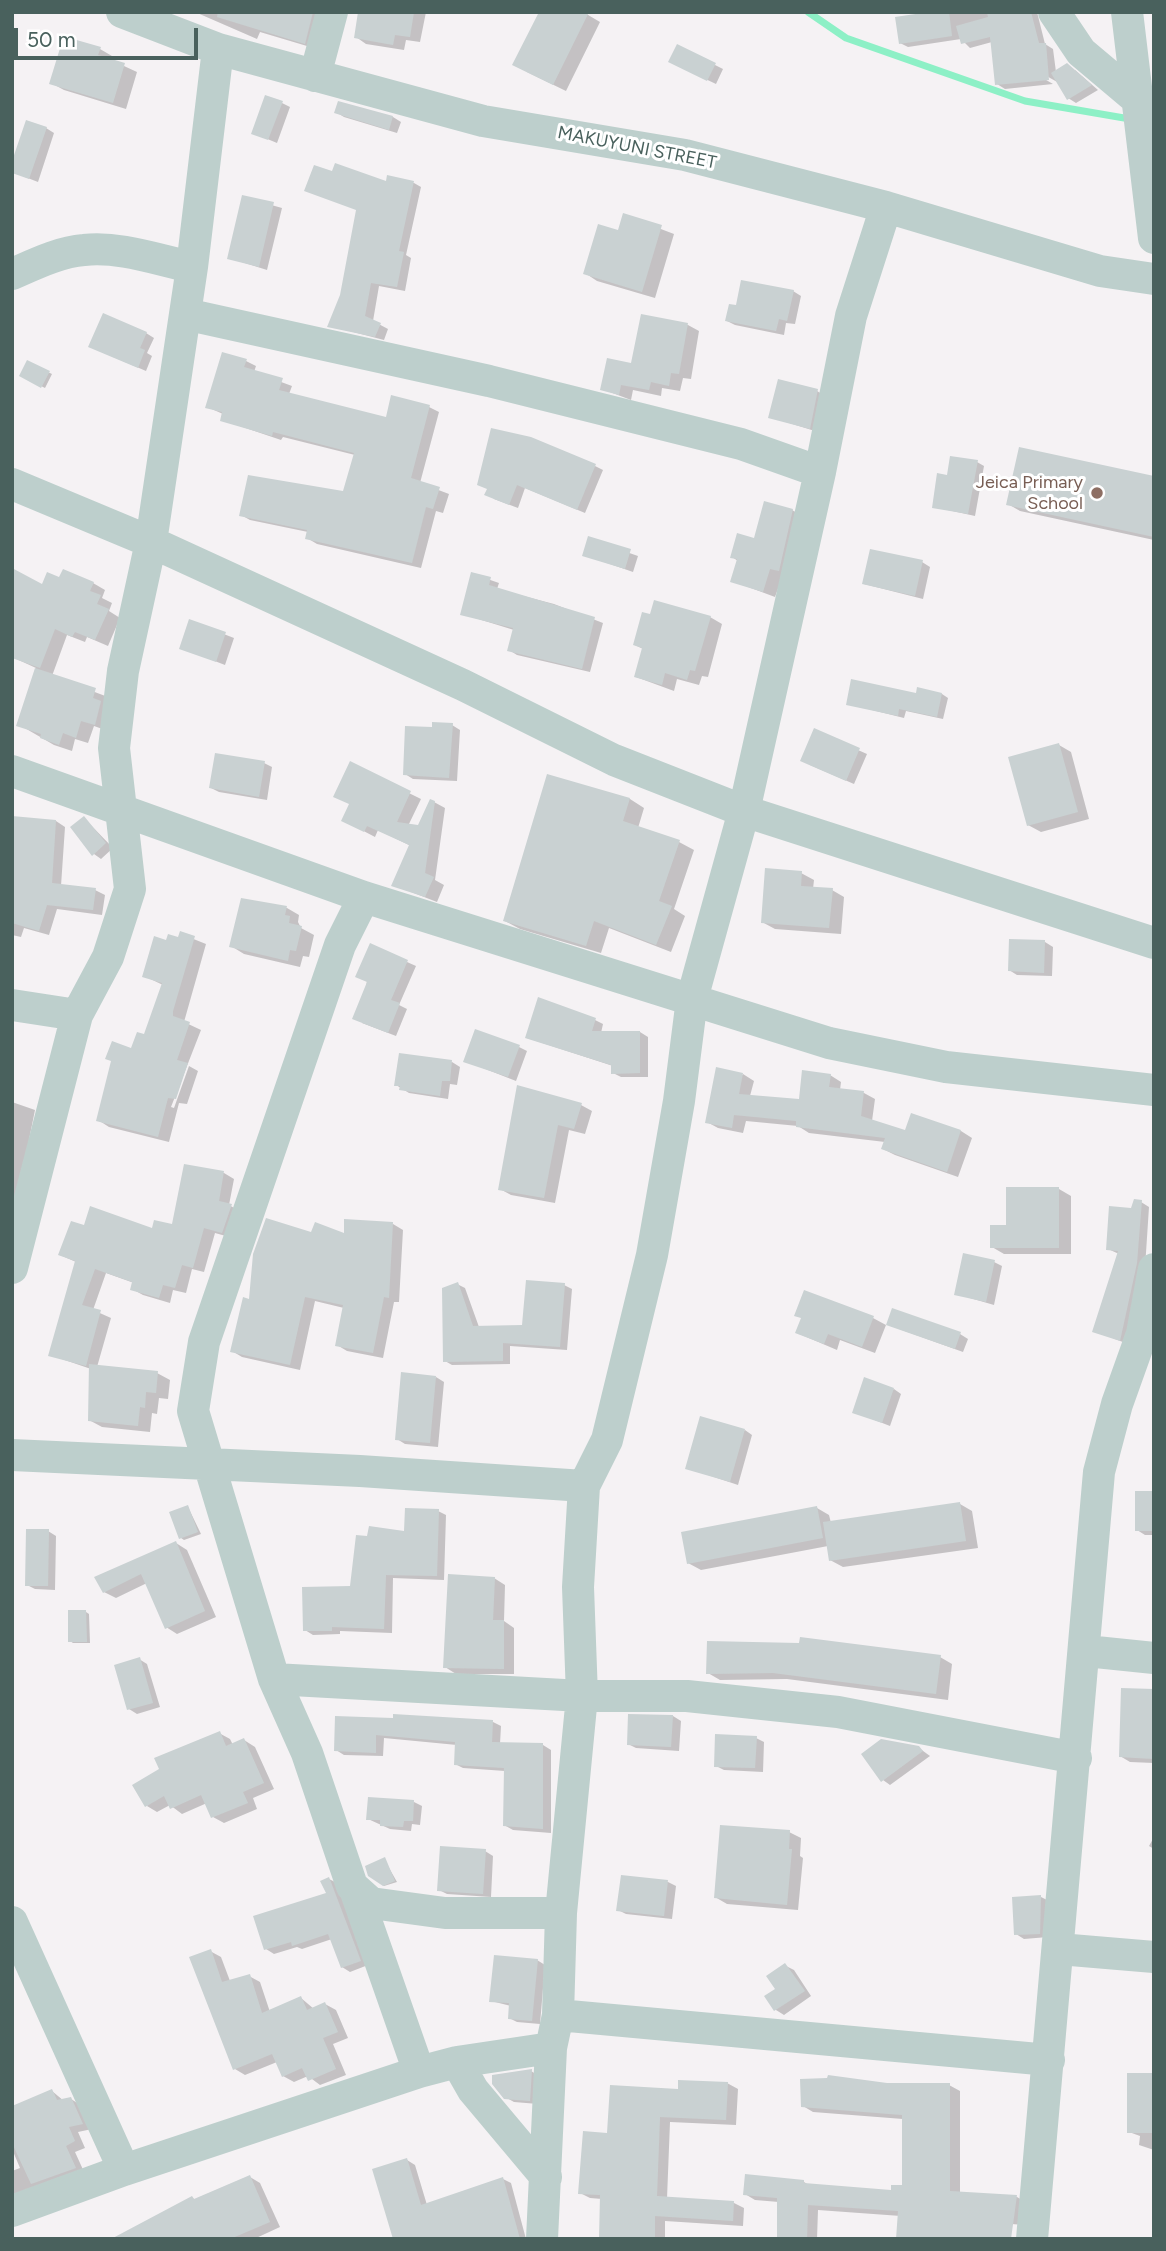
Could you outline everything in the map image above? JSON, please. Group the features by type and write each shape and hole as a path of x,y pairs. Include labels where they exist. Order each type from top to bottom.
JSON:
{"street":[{"name":"MAKUYUNI STREET","path":"122,12 218,49 483,121 685,155 886,207 1100,271 1154,278"},
{"path":"316,76 332,12"},
{"path":"1054,12 1081,52 1138,100"},
{"path":"1127,12 1154,238"},
{"path":"12,1268 17,1230 77,1015 108,957 130,889 114,748 123,671 150,542 192,267 218,49"},
{"path":"542,2239 551,2048 558,2015 561,1913 582,1696 578,1587 584,1486 607,1440 652,1255 679,1101 692,999 744,811 820,472 851,316 886,207"},
{"path":"12,274 60,255 84,250 110,250 192,267"},
{"path":"185,314 501,384 741,444 820,472"},
{"path":"12,484 150,542 463,685 614,760 744,811 1154,943"},
{"path":"12,771 364,897 828,1043 946,1067 1154,1090"},
{"path":"364,897 340,945 204,1342 193,1411 274,1679 307,1753 348,1879 356,1892 419,2072"},
{"path":"12,1005 77,1015"},
{"path":"1032,2239 1100,1472 1117,1404 1142,1334 1154,1269"},
{"path":"12,1455 584,1486"},
{"path":"1086,1651 1154,1658"},
{"path":"274,1679 582,1696 687,1696 838,1712 1076,1758"},
{"path":"356,1892 371,1903 445,1913 561,1913"},
{"path":"12,1922 124,2170"},
{"path":"1059,1949 1154,1957"},
{"path":"558,2015 1049,2060"},
{"path":"12,2211 124,2170 419,2072 457,2062 551,2048"},
{"path":"457,2062 474,2090 546,2177"}],"building":[{"path":"218,12 313,12 305,44 217,17"},
{"path":"358,12 414,12 410,37 395,35 393,45 354,38"},
{"path":"539,12 589,12 553,85 512,65"},
{"path":"949,12 952,36 899,44 895,17"},
{"path":"987,12 1031,12 1039,43 1046,43 1049,80 995,85 990,37 961,44 956,26 988,17"},
{"path":"73,39 101,47 98,55 125,63 113,103 49,84 61,45 71,48"},
{"path":"677,44 716,63 707,81 668,62"},
{"path":"1067,63 1092,85 1067,100 1051,73"},
{"path":"265,95 283,101 268,140 251,134"},
{"path":"338,101 393,116 389,130 334,113"},
{"path":"26,120 47,127 29,179 12,173 12,161"},
{"path":"335,163 386,181 387,175 414,181 399,251 404,252 397,287 371,283 365,316 381,323 375,337 327,327 340,295 356,210 304,191 314,165 332,171"},
{"path":"242,195 274,202 259,267 227,259"},
{"path":"623,213 662,225 642,292 583,274 598,224 618,230"},
{"path":"741,280 794,290 787,321 779,319 776,331 725,321 729,304 736,305"},
{"path":"103,313 147,332 140,348 145,350 138,368 88,347"},
{"path":"641,314 688,323 679,374 671,373 669,386 651,382 649,390 621,385 619,395 600,390 607,358 631,363"},
{"path":"222,352 247,359 244,367 283,378 279,390 386,417 391,395 430,405 411,478 440,487 433,509 426,507 412,563 305,539 307,530 239,516 248,475 343,491 354,453 273,432 272,436 220,421 222,412 205,408"},
{"path":"27,360 50,371 41,388 19,376"},
{"path":"778,379 818,389 810,429 768,418"},
{"path":"491,428 531,437 596,464 577,510 517,485 509,505 484,495 487,489 477,485"},
{"path":"1019,447 1154,476 1154,537 1006,505"},
{"path":"950,456 978,460 968,514 932,508 937,473 947,475"},
{"path":"764,501 793,509 779,571 770,569 763,592 730,582 737,559 730,558 737,533 754,538"},
{"path":"588,536 631,549 625,569 582,556"},
{"path":"870,549 923,560 915,596 862,584"},
{"path":"12,568 42,584 47,572 59,577 63,569 94,582 90,591 101,595 97,604 109,609 95,640 75,632 72,637 55,629 40,668 12,658"},
{"path":"471,572 491,577 489,585 595,617 582,669 507,651 513,628 460,615"},
{"path":"654,600 711,616 695,671 690,670 687,680 665,673 662,685 634,677 642,648 633,645 642,612 650,614"},
{"path":"189,619 226,632 216,662 179,649"},
{"path":"35,668 96,688 93,698 101,701 95,725 81,721 76,738 63,733 59,745 40,738 41,734 16,726"},
{"path":"851,679 916,693 917,687 942,693 937,717 899,709 898,716 846,705"},
{"path":"432,722 453,723 449,778 403,775 405,726 432,727"},
{"path":"814,728 860,748 846,781 800,761"},
{"path":"1059,743 1078,812 1027,826 1008,757"},
{"path":"215,753 265,761 259,797 209,788"},
{"path":"350,761 411,791 397,822 418,825 430,799 435,801 425,873 434,877 425,897 391,886 409,845 367,826 364,832 341,821 349,804 333,797"},
{"path":"547,774 630,798 623,821 680,840 659,901 672,906 656,945 594,921 586,946 503,921"},
{"path":"12,816 56,820 52,883 96,888 93,910 47,905 39,931 12,923"},
{"path":"84,816 106,843 92,856 70,827"},
{"path":"765,868 802,871 801,886 833,888 829,928 761,923"},
{"path":"241,898 287,906 285,915 290,916 289,923 302,926 296,951 290,950 288,961 229,947"},
{"path":"180,931 195,936 173,1011 173,1016 190,1022 177,1060 188,1063 176,1099 168,1098 158,1137 96,1121 111,1061 105,1059 112,1041 131,1048 137,1032 144,1034 162,983 142,977 154,936 166,940 168,934 178,937"},
{"path":"1009,939 1045,940 1044,973 1008,971"},
{"path":"370,943 408,960 391,1000 400,1003 388,1033 352,1019 367,982 355,977"},
{"path":"538,997 596,1018 592,1031 640,1031 640,1073 611,1074 611,1065 525,1038"},
{"path":"475,1029 520,1045 508,1077 463,1062"},
{"path":"399,1053 452,1060 450,1081 442,1081 440,1096 399,1090 400,1086 394,1086"},
{"path":"716,1067 743,1073 739,1094 799,1099 802,1070 831,1074 829,1087 864,1091 861,1116 905,1130 911,1113 961,1130 947,1172 881,1149 885,1138 796,1127 796,1121 734,1115 732,1128 705,1123"},
{"path":"517,1085 582,1103 574,1129 558,1125 544,1198 498,1190"},
{"path":"184,1164 224,1171 219,1201 232,1204 222,1233 204,1228 193,1268 182,1265 175,1288 163,1285 159,1298 130,1290 132,1282 95,1269 82,1305 101,1310 86,1366 48,1356 75,1261 58,1255 71,1221 84,1225 90,1206 152,1228 154,1220 172,1224"},
{"path":"1006,1187 1059,1187 1059,1248 990,1248 990,1225 1006,1225"},
{"path":"1134,1199 1142,1200 1137,1263 1120,1341 1092,1332 1118,1251 1106,1250 1109,1206 1131,1208"},
{"path":"266,1218 311,1232 315,1222 344,1233 344,1219 393,1222 389,1298 384,1297 373,1353 335,1346 343,1305 305,1297 290,1365 230,1352 243,1297 249,1299 253,1254"},
{"path":"963,1253 995,1260 986,1302 954,1295"},
{"path":"526,1280 565,1283 560,1347 503,1343 503,1361 443,1362 442,1288 458,1282 473,1326 522,1325"},
{"path":"804,1290 874,1316 862,1347 828,1334 824,1344 795,1333 801,1318 794,1316"},
{"path":"892,1308 961,1332 955,1349 886,1325"},
{"path":"89,1364 158,1371 156,1393 146,1392 145,1408 140,1407 138,1426 88,1421"},
{"path":"401,1372 436,1376 430,1443 395,1440"},
{"path":"864,1377 894,1388 882,1423 852,1413"},
{"path":"700,1416 745,1429 730,1482 685,1469"},
{"path":"1135,1491 1154,1491 1154,1531 1135,1531"},
{"path":"960,1502 966,1541 829,1561 823,1522"},
{"path":"188,1505 198,1532 179,1539 169,1512"},
{"path":"817,1506 823,1538 687,1564 681,1532"},
{"path":"405,1508 439,1509 437,1576 386,1575 384,1629 332,1627 332,1631 303,1631 302,1587 350,1586 356,1535 367,1536 369,1526 404,1531"},
{"path":"26,1529 49,1529 48,1586 25,1586"},
{"path":"176,1541 205,1611 165,1629 141,1574 103,1593 94,1577"},
{"path":"448,1574 495,1577 493,1620 504,1620 504,1669 443,1668"},
{"path":"68,1610 86,1610 87,1642 68,1642"},
{"path":"800,1637 941,1655 936,1694 773,1673 706,1674 707,1641 799,1643"},
{"path":"140,1657 153,1703 127,1710 114,1665"},
{"path":"1121,1688 1154,1689 1154,1759 1119,1757"},
{"path":"393,1714 493,1720 492,1742 543,1743 543,1829 503,1826 504,1768 454,1765 455,1742 376,1735 376,1753 334,1751 335,1716 393,1718"},
{"path":"628,1714 673,1715 671,1747 627,1745"},
{"path":"220,1731 226,1746 244,1738 264,1783 243,1792 248,1803 211,1818 201,1795 170,1809 164,1796 145,1807 132,1785 159,1769 154,1758"},
{"path":"715,1734 757,1736 755,1768 714,1767"},
{"path":"881,1739 919,1746 923,1751 881,1782 861,1754"},
{"path":"368,1797 414,1800 413,1821 404,1821 403,1827 380,1826 380,1820 366,1820"},
{"path":"720,1825 790,1830 789,1849 792,1849 787,1905 714,1898"},
{"path":"440,1846 486,1849 483,1894 437,1891"},
{"path":"385,1857 395,1881 383,1886 368,1876 365,1866"},
{"path":"621,1875 668,1880 664,1916 616,1911"},
{"path":"329,1877 361,1961 341,1968 328,1934 292,1946 291,1942 264,1950 253,1916 326,1893 320,1881"},
{"path":"1041,1895 1040,1934 1014,1935 1012,1897"},
{"path":"211,1949 222,1982 250,1974 262,2013 301,1996 307,2010 325,2002 338,2032 323,2038 336,2069 308,2081 302,2068 282,2077 272,2054 233,2070 189,1957"},
{"path":"494,1955 538,1959 532,2021 508,2019 509,2003 489,2002"},
{"path":"785,1963 805,1991 774,2011 764,1996 775,1989 766,1976"},
{"path":"532,2069 530,2101 504,2099 492,2084 492,2075"},
{"path":"1127,2073 1154,2073 1154,2133 1127,2133"},
{"path":"828,2075 887,2083 950,2083 950,2191 1017,2195 1011,2239 896,2239 898,2211 808,2205 807,2239 777,2239 777,2198 743,2195 745,2174 804,2180 804,2183 891,2190 891,2185 902,2185 902,2115 801,2107 800,2079 827,2078"},
{"path":"678,2080 728,2082 726,2120 660,2117 657,2196 734,2201 733,2221 655,2216 655,2239 599,2239 600,2195 578,2194 583,2131 607,2133 610,2085 678,2089"},
{"path":"52,2089 57,2100 71,2097 83,2124 69,2127 75,2141 66,2146 76,2168 31,2184 12,2143 12,2106"},
{"path":"407,2158 421,2205 503,2177 520,2239 393,2239 372,2169"},
{"path":"250,2175 270,2222 230,2239 111,2239 192,2196 194,2199"}],"waterway":[{"path":"808,12 846,38 1025,101 1130,119"}],"place":[{"name":"Jeica Primary School","path":"1097,493"}]}
